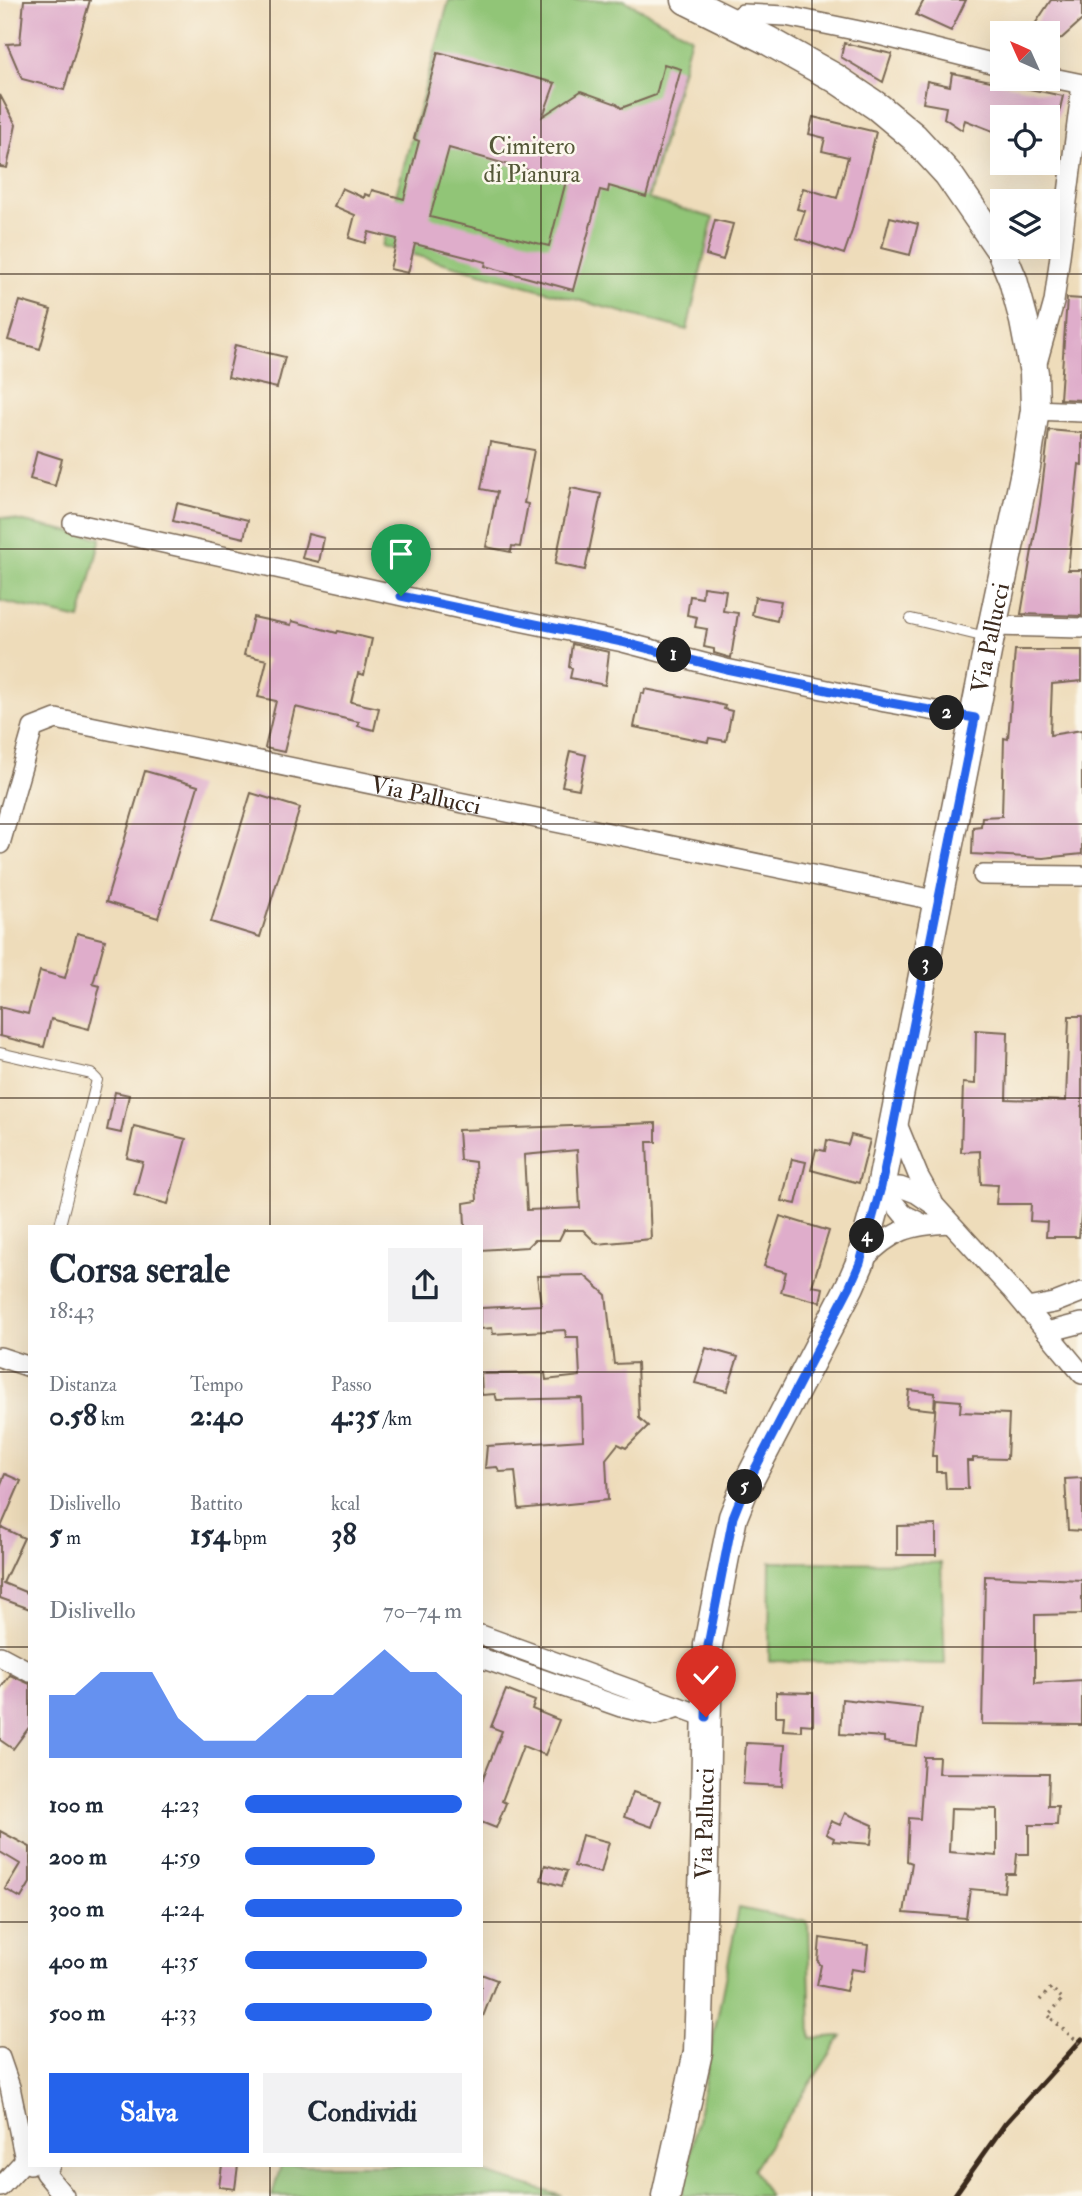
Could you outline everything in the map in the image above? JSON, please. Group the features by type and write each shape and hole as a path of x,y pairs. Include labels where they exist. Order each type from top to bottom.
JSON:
{"street":[{"name":"Via Pallucci","path":"666,2196 698,2052 708,1645 733,1517 743,1492 860,1263 881,1187 991,632 1027,467 1035,410 1034,373 1013,280 1001,251 948,174 914,137 878,107 835,78 768,40 693,3"},
{"path":"732,23 743,14 786,16 879,35 990,63"},
{"path":"1060,80 1082,85"},
{"name":"Via Pallucci","path":"1034,373 1054,302 1082,85"},
{"path":"1024,321 1032,321 1040,316 1054,302"},
{"path":"1035,410 1082,412"},
{"path":"73,523 622,642 726,669 975,718"},
{"path":"991,632 1082,628"},
{"name":"Via Pallucci","path":"0,844 33,728 56,719 939,901"},
{"path":"983,875 1082,876"},
{"path":"895,1119 918,1175 935,1206 1082,1374"},
{"path":"881,1187 900,1187 916,1193 935,1206"},
{"path":"881,1187 903,1214 923,1224"},
{"path":"860,1263 881,1241 900,1232 923,1224 950,1223"},
{"path":"1027,1308 1054,1303 1082,1292"},
{"path":"1047,1332 1082,1323"},
{"path":"0,1357 28,1366"},
{"path":"483,1636 706,1717"},
{"path":"0,1656 28,1671"},
{"path":"483,1659 621,1707 655,1715 678,1707"},
{"path":"0,2058 28,2141"},
{"path":"0,2187 33,2167"},
{"path":"38,2167 64,2196"}],"lane":[{"path":"911,619 991,632"},
{"path":"0,1053 91,1074 97,1080 60,1225"}],"path":[{"path":"1040,2000 1051,1988 1063,1999 1048,2015 1082,2046"}],"green space":[{"name":"Cimitero di Pianura","path":"449,0 624,0 691,37 648,199 713,218 687,330 382,246"},
{"path":"0,517 101,538 80,619 0,601"},
{"path":"770,1562 941,1563 945,1664 769,1661"},
{"path":"739,1908 808,1922 811,2038 842,2036 753,2169 769,2196 682,2196"},
{"path":"280,2167 465,2167 562,2196 354,2196 338,2191 336,2196 272,2196"}],"building":[{"path":"24,0 90,0 64,90 22,79 7,44 20,43"},
{"path":"924,0 966,0 951,31 916,15"},
{"path":"1051,0 1082,0 1082,20 1062,38 1060,21 1037,21"},
{"path":"844,43 892,54 883,82 841,57"},
{"path":"438,52 555,83 543,116 581,91 617,104 621,108 656,95 664,64 681,69 646,197 609,186 608,192 600,190 573,290 485,266 486,262 415,244 408,273 390,269 397,239 369,232 365,243 349,238 355,215 334,206 342,188 364,198 365,194 370,196 372,190 404,199 419,141 414,139","holes":["449,148 566,181 549,246 430,217"]},
{"path":"952,73 990,81 990,91 1039,91 1063,96 1060,109 1060,105 990,105 990,130 965,120 962,130 944,118 946,107 923,103 927,81 950,86"},
{"path":"0,95 16,125 7,168 0,167"},
{"path":"813,117 876,132 844,254 796,238 805,211 797,209 803,188 837,198 848,157 822,151 825,138 809,134"},
{"path":"890,217 918,224 910,255 882,248"},
{"path":"715,220 733,224 723,260 706,255"},
{"path":"1067,298 1082,299 1082,400 1060,399"},
{"path":"20,301 51,310 40,349 8,340"},
{"path":"235,345 285,357 277,388 228,377"},
{"path":"1049,430 1082,433 1082,465 1079,464 1068,570 1082,570 1082,616 1021,614 1040,504"},
{"path":"490,442 534,450 524,503 528,504 520,547 512,546 511,552 486,547 497,492 481,489"},
{"path":"37,451 62,459 55,486 30,479"},
{"path":"571,488 601,494 585,570 555,564"},
{"path":"177,503 248,520 244,538 173,521"},
{"path":"308,534 324,538 319,562 302,558"},
{"path":"703,587 726,590 723,611 738,613 731,658 704,647 707,629 695,627 697,617 687,615 690,596 702,598"},
{"path":"755,597 781,601 777,621 752,615"},
{"path":"253,617 291,625 292,621 372,639 364,675 358,673 351,702 379,708 374,730 358,726 359,722 295,707 284,752 265,748 276,701 258,697 267,660 244,655"},
{"path":"572,644 609,652 605,685 570,678"},
{"path":"1015,650 1082,650 1082,681 1052,684 1050,735 1082,730 1082,854 1043,858 972,854 973,827 981,826 982,817 1002,816 1004,738 1008,739"},
{"path":"645,689 725,706 724,709 732,711 726,741 709,738 708,742 634,727 641,693 644,694"},
{"path":"570,751 586,755 579,789 562,786"},
{"path":"145,771 198,786 158,918 106,902"},
{"path":"251,793 300,808 260,937 211,922"},
{"path":"77,933 105,940 93,984 100,986 89,1029 51,1019 44,1047 0,1036 0,1007 28,1014 40,971 65,978"},
{"path":"1069,1016 1082,1016 1082,1204 1079,1237 1046,1237 1047,1222 1030,1221 1031,1204 996,1204 998,1185 981,1184 980,1151 961,1152 963,1083 975,1084 976,1030 1008,1032 1006,1099 1066,1101"},
{"path":"115,1092 129,1095 121,1133 107,1130"},
{"path":"656,1123 656,1142 647,1142 651,1239 597,1244 583,1230 564,1230 559,1240 534,1240 527,1247 483,1250 483,1225 465,1225 464,1203 477,1201 475,1162 460,1160 458,1130","holes":["577,1150 580,1208 527,1210 524,1155"]},
{"path":"134,1126 186,1139 168,1204 134,1195 143,1162 127,1158"},
{"path":"851,1135 870,1140 859,1183 811,1170 816,1149 825,1151 827,1140 848,1145"},
{"path":"792,1159 806,1162 796,1204 782,1201"},
{"path":"780,1216 829,1231 812,1286 823,1288 820,1302 781,1292 786,1272 764,1266"},
{"path":"584,1275 606,1295 614,1364 637,1363 639,1418 648,1426 626,1448 618,1444 606,1459 608,1500 519,1509 515,1471 500,1472 497,1467 485,1468 487,1446 583,1440 582,1398 497,1400 495,1394 483,1395 483,1374 545,1373 546,1380 580,1376 578,1337 566,1337 565,1330 493,1334 492,1328 483,1329 483,1308 541,1305 537,1276"},
{"path":"706,1348 738,1357 727,1391 695,1383"},
{"path":"909,1390 935,1393 934,1410 907,1407"},
{"path":"936,1399 961,1401 960,1412 1009,1414 1007,1459 973,1458 973,1461 967,1461 968,1489 946,1489 945,1472 936,1472 936,1456 932,1456"},
{"path":"5,1474 21,1481 1,1527 24,1538 3,1583 28,1593 28,1608 0,1598 0,1486"},
{"path":"1082,1478 1082,1531 1068,1530 1065,1479"},
{"path":"936,1525 936,1555 897,1555 897,1526"},
{"path":"985,1576 1082,1580 1082,1614 1035,1615 1035,1683 1082,1680 1082,1725 982,1724"},
{"path":"10,1675 28,1683 28,1729 13,1749 0,1740 0,1689"},
{"path":"506,1690 535,1701 532,1709 559,1720 545,1755 523,1746 502,1801 506,1803 496,1828 483,1823 483,1779 502,1731 491,1727"},
{"path":"776,1692 813,1693 813,1725 801,1724 801,1731 783,1730 784,1716 776,1716"},
{"path":"842,1699 922,1708 917,1746 884,1742 884,1737 840,1734"},
{"path":"746,1743 785,1745 782,1786 743,1784"},
{"path":"924,1757 939,1757 938,1773 1049,1774 1048,1806 1058,1806 1057,1825 1029,1825 1029,1854 1017,1854 1015,1874 1006,1874 1004,1892 970,1889 966,1918 904,1913 912,1863 907,1861 909,1818 920,1819","holes":["951,1808 997,1809 997,1856 949,1852"]},
{"path":"633,1792 661,1801 652,1827 624,1817"},
{"path":"845,1813 873,1825 871,1844 833,1841 834,1838 826,1834 831,1821 840,1825"},
{"path":"0,1831 28,1846 28,1886 21,1898 5,1889 20,1864 0,1852"},
{"path":"582,1835 609,1842 601,1873 574,1866"},
{"path":"545,1865 567,1871 562,1886 541,1880"},
{"path":"820,1938 868,1945 865,1970 851,1969 846,1991 817,1985 821,1965 818,1962"},
{"path":"483,1975 497,1980 483,2016"},
{"path":"222,2167 238,2167 235,2189 219,2187"}],"railway":[{"path":"954,2196 1005,2124 1082,2039"}],"route":[{"path":"401,596 622,642 726,669 975,718 881,1187 860,1263 850,1286 743,1492 733,1517 708,1645 706,1717"}]}
